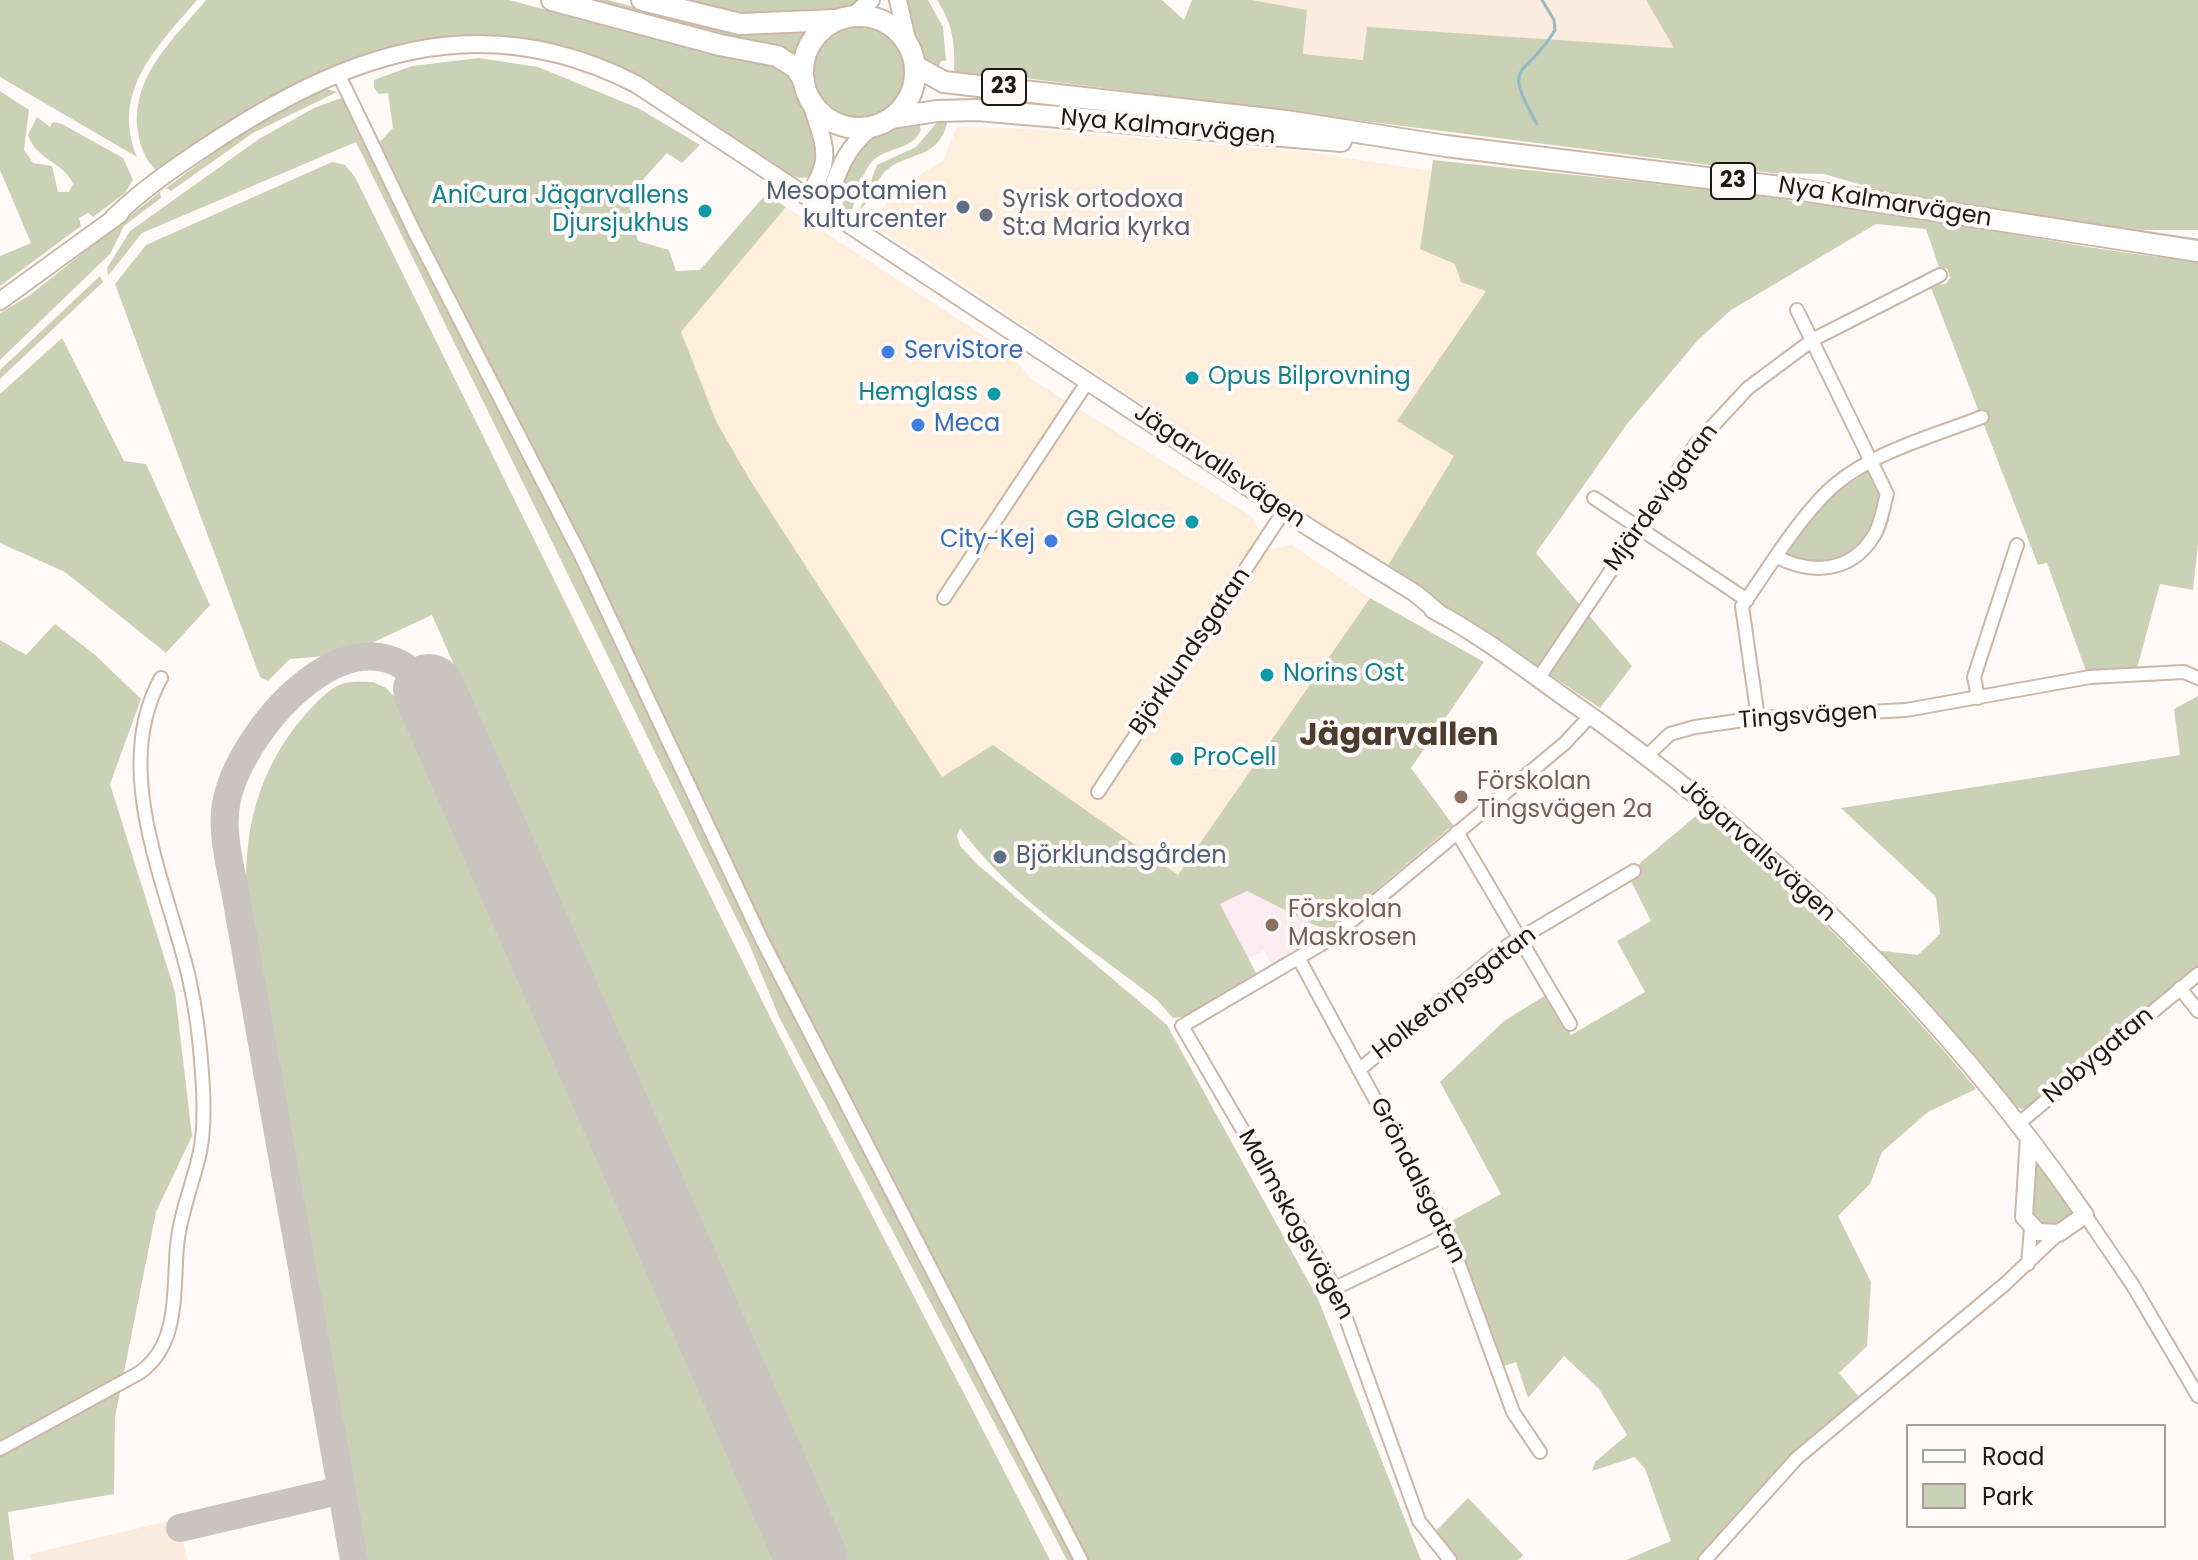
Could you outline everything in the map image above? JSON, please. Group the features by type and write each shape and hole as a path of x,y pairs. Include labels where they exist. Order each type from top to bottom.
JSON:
{"main road":[{"name":"23","path":"552,0 720,45 777,56 796,68 823,115 842,125 883,122"},
{"path":"642,0 740,24 778,25 866,16 891,25 908,44 915,66 912,90 883,122"},
{"path":"807,90 804,63 809,45 821,30 844,18"},
{"name":"Nya Kalmarvägen","path":"915,66 944,82 1270,119 1446,146 1789,188 2144,244 2192,247"},
{"name":"Nya Kalmarvägen","path":"883,122 937,111 977,110 1281,138 1446,146"}],"street":[{"path":"844,18 871,0"},
{"path":"898,0 908,44"},
{"name":"Jägarvallsvägen","path":"0,301 160,187 203,149 279,100 338,73 398,53 441,45 485,42 553,51 593,64 636,84 808,196 1390,580 1411,599 1439,613 1647,756 1735,827 1821,907 1919,1006 2018,1124 2085,1215"},
{"path":"338,73 414,231 581,556 762,940 1081,1560"},
{"path":"807,90 826,160 824,172 808,196"},
{"path":"826,208 846,152 856,138 883,122"},
{"name":"Mjärdevigatan","path":"1538,679 1699,439 1748,388 1814,339 1940,275"},
{"path":"1777,557 1790,563 1818,568 1841,567 1875,536 1887,494 1814,339 1797,310"},
{"path":"944,598 1088,381"},
{"path":"1758,718 1742,606 1777,557 1828,492 1872,461 1982,417"},
{"path":"1594,498 1747,600"},
{"name":"Björklundsgatan","path":"1098,792 1284,511"},
{"path":"1978,698 1974,677 2017,545"},
{"name":"Tingsvägen","path":"1647,756 1670,734 1758,718 1906,710 2090,677 2184,672 2198,678"},
{"path":"0,1449 139,1373 158,1359 168,1337 179,1226 201,1148 203,1113 195,1005 155,857 143,780 144,718 161,678"},
{"path":"1299,959 1342,930 1565,743 1591,715"},
{"path":"1457,832 1570,1024"},
{"name":"Holketorpsgatan","path":"1359,1070 1519,937 1634,871"},
{"name":"Malmskogsvägen","path":"1299,959 1182,1026 1335,1288 1419,1521 1450,1560"},
{"name":"Gröndalsgatan","path":"1299,959 1448,1234 1513,1412 1540,1452"},
{"name":"Nobygatan","path":"2018,1124 2198,974"},
{"path":"2180,988 2198,1011"},
{"path":"2029,1138 2022,1205 2024,1217 2031,1228 2045,1234 2059,1233"},
{"path":"1705,1560 1797,1458 2028,1264 2059,1233 2085,1215 2132,1284 2198,1396"},
{"path":"2028,1264 2031,1228"},
{"path":"1335,1288 1448,1234"}],"shaded area":[{"path":"1252,0 1646,0 1675,48 1367,28 1364,60 1303,54 1307,10"},
{"path":"957,127 1013,128 1308,152 1431,171 1420,249 1455,264 1486,290 1398,421 1455,455 1387,567 872,224 895,190 943,161"},
{"path":"786,207 1010,353 1031,379 1251,516 1260,531 1257,537 1271,549 1292,545 1370,598 1178,875 942,778 750,480 717,423 681,332"},
{"name":"Förskolan Maskrosen","path":"1247,891 1327,931 1272,965 1264,950 1248,959 1220,904"},
{"path":"178,1519 187,1560 31,1560 29,1554"}],"green space":[{"path":"0,0 197,0 154,52 134,90 130,133 137,157 0,77"},
{"path":"206,0 509,0 686,47 775,64 795,83 820,157 811,177 799,178 780,170 659,91 608,63 582,52 526,39 470,36 415,44 361,59 308,81 209,137 164,169 156,170 146,157 139,137 137,112 141,94 168,44"},
{"path":"592,0 608,0 732,29 810,33 798,57 781,48 709,33"},
{"path":"686,0 864,0 849,10 804,17 751,13"},
{"path":"903,0 928,0 943,27 946,61 941,61 936,71 920,54"},
{"path":"937,0 1162,0 1184,20 1192,0 1252,0 1307,10 1303,54 1363,60 1367,27 1674,48 1646,0 2198,0 2198,230 2142,230 2112,226 1879,190 1824,174 1773,173 1009,76 954,75 952,36"},
{"path":"859,28 876,32 891,41 900,56 904,73 900,90 891,105 876,114 859,118 842,114 827,105 818,90 814,73 818,56 827,41 842,32"},
{"path":"479,58 538,67 638,108 700,145 682,163 667,153 627,197 638,241 669,250 676,271 700,270 766,194 786,207 681,332 717,423 750,480 942,777 993,745 1178,875 1370,598 1484,662 1411,768 1453,825 1327,931 1247,891 1220,904 1257,975 1182,1017 1173,1018 1157,1000 1027,899 980,853 960,828 957,836 960,846 978,865 1167,1025 1318,1299 1421,1560 1088,1560 768,943 379,143 393,128 388,93 379,94 374,88 374,80 412,66"},
{"path":"324,88 337,92 253,133 171,191 166,188 261,118"},
{"path":"0,91 29,110 24,150 33,163 52,166 58,192 69,192 73,184 32,143 28,135 37,117 50,127 53,122 62,124 123,158 133,180 125,193 93,217 88,213 79,218 81,226 0,286 0,256 31,243 0,170"},
{"path":"344,97 659,731 757,942 1076,1560 1067,1560 779,1017 750,946 356,142 142,233 108,276 107,268 130,231 259,139 314,108"},
{"path":"948,119 937,143 891,167 860,209 877,165 916,147 939,120"},
{"path":"919,122 921,130 917,137 904,146 882,154 870,164 849,217 841,197 842,185 855,152 876,133"},
{"path":"1433,160 1800,202 2198,261 2198,544 2193,590 2160,584 2137,668 2086,671 2047,563 2038,565 1930,285 1946,284 1950,278 1947,269 1939,267 1926,229 1876,224 1731,310 1698,340 1627,424 1536,553 1632,666 1600,708 1387,567 1454,456 1397,421 1486,291 1461,282 1455,264 1420,249"},
{"path":"332,162 345,165 355,177 780,1037 1050,1560 848,1560 432,615 348,654 290,659 268,681 260,677 115,284 146,245"},
{"path":"160,192 161,198 124,226 110,254 0,360 0,313 30,295"},
{"path":"100,276 103,282 0,379 0,370"},
{"path":"62,338 124,461 146,464 210,605 166,653 65,572 0,543 0,394"},
{"path":"1869,471 1882,496 1869,530 1855,550 1835,562 1823,564 1785,555 1828,497"},
{"path":"55,624 94,654 141,699 110,784 175,992 192,1136 156,1212 115,1417 114,1494 8,1512 14,1560 0,1560 0,640 26,655"},
{"path":"373,682 386,688 400,703 778,1560 364,1560 247,905 246,879 250,828 256,804 264,781 288,737 332,689 346,683"},
{"path":"2198,696 2198,968 2033,1105 2022,1109 2012,1105 1875,950 1918,955 1940,934 1936,897 1841,808 2180,755 2174,709"},
{"path":"1702,811 1845,944 1976,1089 1928,1112 1882,1152 1870,1184 1838,1216 1871,1282 1867,1346 1839,1373 1860,1398 1776,1472 1699,1560 1626,1560 1671,1541 1645,1469 1635,1457 1592,1471 1595,1462 1627,1435 1599,1389 1564,1356 1528,1398 1516,1362 1504,1366 1450,1222 1501,1194 1440,1082 1504,1021 1546,995 1571,1035 1645,992 1617,941 1651,921 1630,879 1641,862"},
{"path":"2036,1159 2071,1207 2071,1218 2051,1230 2031,1220"},
{"path":"1468,1498 1523,1555 1519,1560 1456,1560 1433,1534"}],"waterway":[{"path":"1537,124 1526,104 1519,79 1521,71 1555,30 1554,20 1542,0"}],"taxiway":[{"path":"354,1560 228,854 225,812 238,769 256,737 280,707 308,681 339,663 370,657 401,664 429,690"},
{"path":"180,1528 342,1490"}],"runway":[{"path":"429,690 812,1560"}],"place":[{"name":"Mesopotamien kulturcenter","path":"963,207"},
{"name":"AniCura Jägarvallens Djursjukhus","path":"705,211"},
{"name":"Syrisk ortodoxa St:a Maria kyrka","path":"986,215"},
{"name":"ServiStore","path":"888,352"},
{"name":"Opus Bilprovning","path":"1192,378"},
{"name":"Hemglass","path":"994,394"},
{"name":"Meca","path":"918,425"},
{"name":"GB Glace","path":"1192,522"},
{"name":"City-Kej","path":"1051,541"},
{"name":"Norins Ost","path":"1267,675"},
{"name":"ProCell","path":"1177,759"},
{"name":"Förskolan Tingsvägen 2a","path":"1461,797"},
{"name":"Björklundsgården","path":"1000,857"},
{"name":"Förskolan Maskrosen","path":"1272,925"}],"district":[{"name":"Jägarvallen","path":"1399,737"}]}
